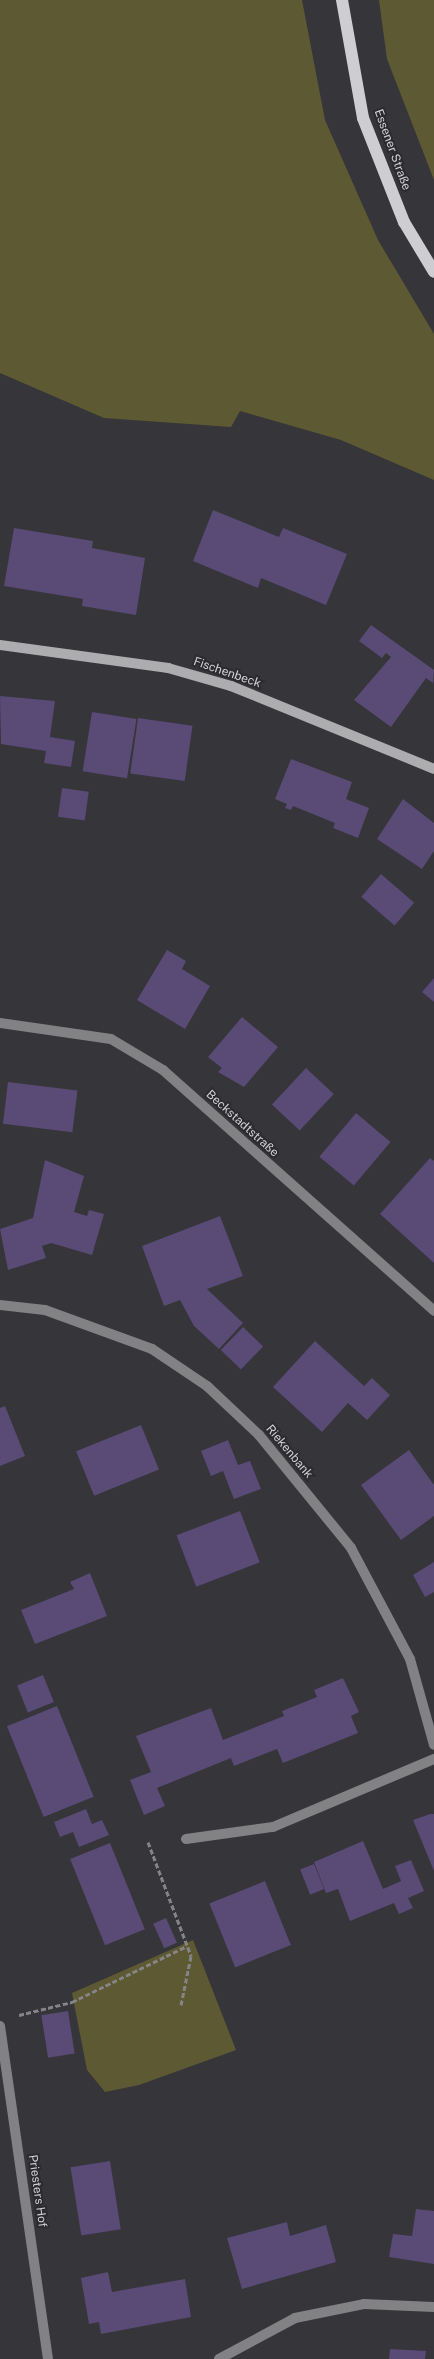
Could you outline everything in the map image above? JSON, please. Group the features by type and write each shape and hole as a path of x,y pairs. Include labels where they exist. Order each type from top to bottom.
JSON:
{"main road":[{"name":"Essener Straße","path":"342,0 363,118 404,222 434,272"}],"street":[{"name":"Fischenbeck","path":"0,645 168,668 231,686 434,769"},
{"name":"Beckstadtstraße","path":"0,1023 111,1039 163,1070 434,1311"},
{"name":"Riekenbank","path":"0,1305 45,1310 152,1349 207,1386 259,1435 351,1548 410,1659 434,1745"},
{"path":"186,1838 273,1827 434,1759"},
{"name":"Priesters Hof","path":"0,2026 48,2359"},
{"path":"219,2359 295,2318 364,2304 434,2307"}],"path":[{"path":"148,1842 191,1956 181,2005"},
{"path":"28,2014 72,2002 186,1946"}],"shaded area":[{"path":"0,0 302,0 325,120 378,240 434,334 434,480 341,440 240,411 231,427 104,418 0,373"},
{"path":"379,0 434,0 434,180 387,59"},
{"path":"193,1940 236,2050 139,2085 105,2092 87,2070 72,1993"}],"building":[{"path":"213,510 279,537 283,528 347,554 326,605 261,578 258,588 193,561"},
{"path":"14,528 93,541 92,548 145,558 136,615 82,606 83,599 4,586"},
{"path":"371,625 434,670 433,683 426,678 391,727 354,700 391,657 386,653 382,658 359,641"},
{"path":"0,696 55,701 50,737 75,741 71,767 44,763 46,751 1,744"},
{"path":"92,712 136,719 127,778 83,771"},
{"path":"138,718 192,726 185,781 130,773"},
{"path":"291,759 352,782 346,799 369,808 358,838 333,828 335,823 293,806 291,810 285,808 287,804 275,799"},
{"path":"62,788 89,792 85,820 58,817"},
{"path":"403,799 434,823 434,851 422,869 377,839"},
{"path":"381,874 414,903 395,926 361,897"},
{"path":"167,950 186,961 182,969 210,986 185,1029 137,1000"},
{"path":"434,978 434,1002 422,992"},
{"path":"242,1017 278,1047 244,1087 218,1072 222,1068 208,1057"},
{"path":"306,1068 334,1094 300,1130 272,1105"},
{"path":"8,1082 77,1091 72,1132 3,1124"},
{"path":"356,1113 390,1142 354,1186 319,1157"},
{"path":"430,1158 434,1161 434,1263 380,1214"},
{"path":"45,1160 84,1176 74,1212 87,1216 89,1210 104,1214 92,1255 51,1243 42,1246 46,1258 8,1270 0,1229 33,1218"},
{"path":"220,1216 243,1276 207,1289 243,1323 219,1349 194,1326 180,1300 164,1306 142,1246"},
{"path":"243,1327 263,1346 241,1369 221,1350"},
{"path":"315,1341 364,1386 372,1378 390,1395 367,1420 348,1403 322,1432 273,1387"},
{"path":"5,1406 25,1456 0,1466 0,1408"},
{"path":"141,1425 159,1470 94,1496 76,1451"},
{"path":"228,1440 238,1465 250,1461 261,1489 234,1499 223,1471 211,1476 201,1451"},
{"path":"409,1450 434,1485 434,1516 401,1540 361,1485"},
{"path":"240,1511 260,1562 196,1587 177,1535"},
{"path":"434,1562 434,1592 425,1597 413,1575"},
{"path":"90,1573 107,1616 35,1644 21,1610 74,1589 70,1582"},
{"path":"43,1675 54,1702 28,1712 17,1685"},
{"path":"343,1678 359,1712 351,1716 358,1733 283,1763 277,1749 234,1766 231,1758 157,1788 165,1806 144,1815 130,1780 151,1772 136,1736 211,1708 223,1740 284,1716 282,1711 317,1697 314,1690"},
{"path":"57,1706 94,1797 44,1817 7,1726"},
{"path":"86,1809 92,1824 102,1820 109,1835 79,1847 73,1832 60,1837 54,1822"},
{"path":"434,1814 434,1871 413,1820"},
{"path":"363,1841 383,1889 401,1881 395,1866 411,1860 424,1891 408,1898 413,1908 399,1914 394,1903 350,1921 338,1889 326,1893 314,1862"},
{"path":"110,1843 145,1929 105,1945 70,1859"},
{"path":"314,1864 324,1889 310,1895 300,1870"},
{"path":"265,1881 291,1945 235,1967 209,1903"},
{"path":"166,1918 177,1943 164,1948 153,1924"},
{"path":"68,2011 75,2053 48,2058 41,2015"},
{"path":"110,2161 121,2229 81,2235 70,2167"},
{"path":"416,2209 434,2211 434,2264 389,2257 393,2234 412,2236"},
{"path":"287,2222 290,2236 326,2225 336,2262 242,2289 227,2238"},
{"path":"108,2272 112,2292 185,2279 191,2317 101,2334 99,2322 89,2324 81,2278"},
{"path":"390,2349 426,2351 425,2359 389,2359"}]}
